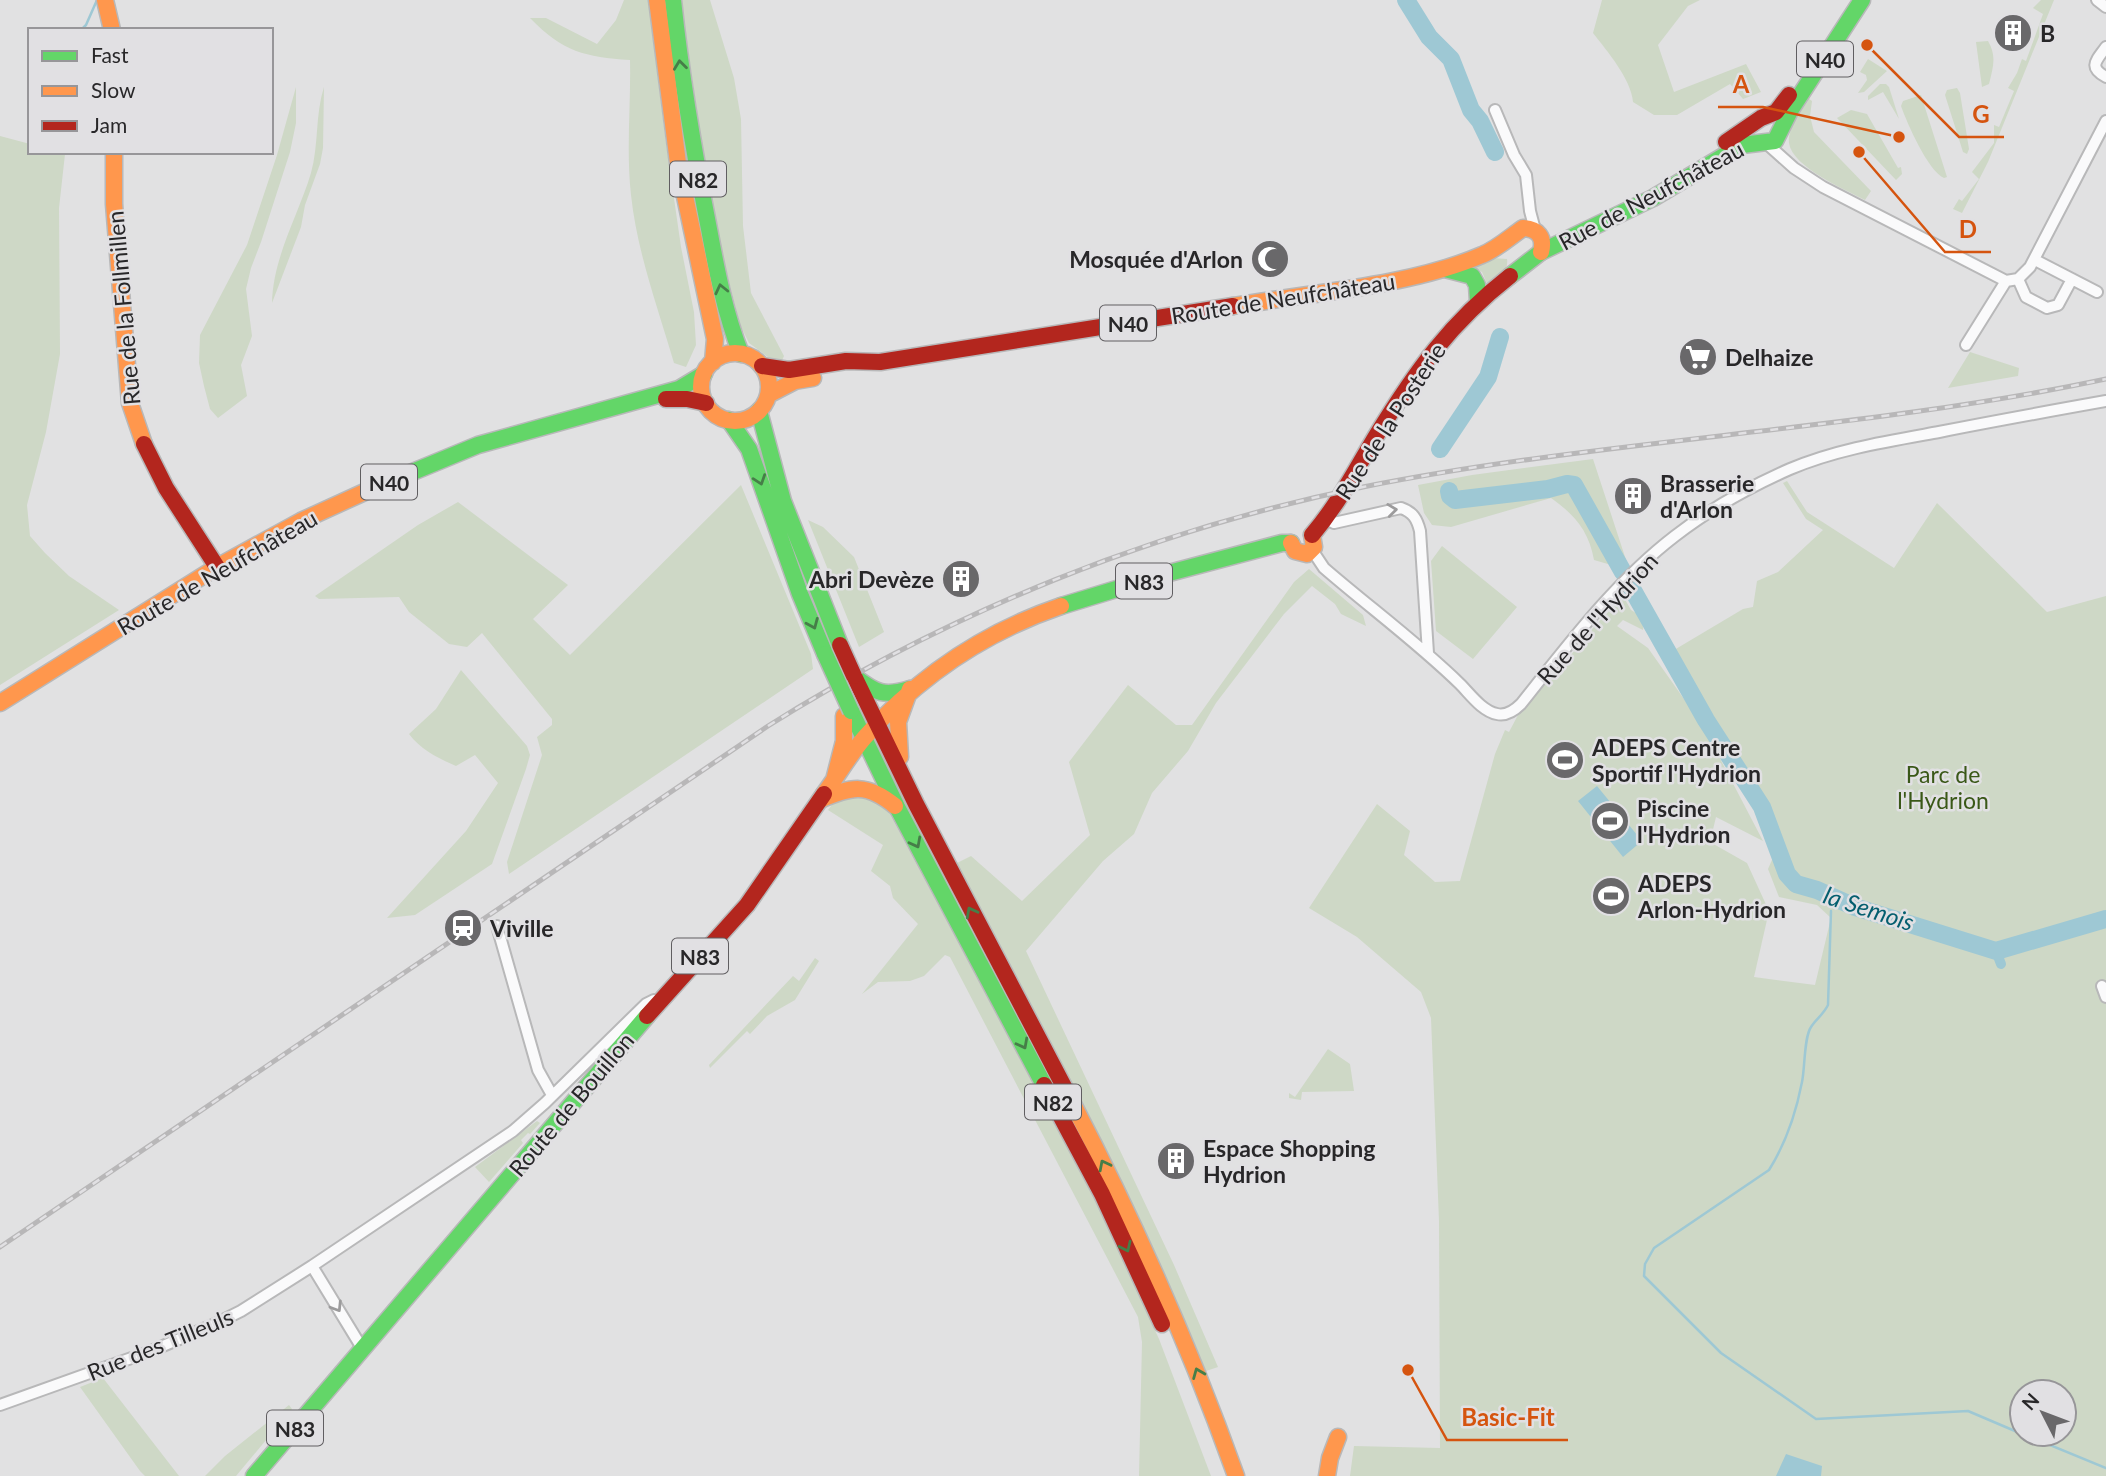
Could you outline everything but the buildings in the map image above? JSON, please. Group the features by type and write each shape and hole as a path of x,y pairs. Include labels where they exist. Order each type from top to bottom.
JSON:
{"main road":[{"path":"105,0 112,28"},
{"name":"N82","path":"657,0 675,143 715,339 709,368"},
{"name":"N82","path":"673,0 681,72 702,201 730,327 741,354"},
{"name":"Rue de Neufchâteau","path":"1538,232 1564,231 1647,191 1762,120 1784,102 1851,0"},
{"name":"N40","path":"1764,143 1775,141 1790,111 1862,0"},
{"path":"1764,143 1755,134 1762,120 1779,122 1781,132"},
{"name":"Rue de Neufchâteau","path":"1537,256 1653,198 1742,145 1764,143"},
{"name":"Rue de la Follmillen","path":"114,154 114,204 127,378 135,427 151,463 217,567"},
{"name":"N40","path":"1515,233 1523,228 1538,232"},
{"path":"1537,256 1543,240 1538,232"},
{"path":"1513,256 1510,243 1515,233"},
{"name":"Route de Neufchâteau","path":"762,366 789,370 846,361 871,363 1376,283 1443,269 1485,254 1515,233"},
{"name":"Route de Neufchâteau","path":"1485,254 1513,256"},
{"name":"N40","path":"1513,256 1522,261 1537,256"},
{"name":"Rue de la Posterie","path":"1503,281 1513,256"},
{"name":"Rue de la Posterie","path":"1312,542 1427,358 1478,301 1537,256"},
{"path":"1443,269 1472,275 1479,284 1478,301"},
{"name":"N40","path":"709,368 726,355 741,354 762,366"},
{"name":"Route de Neufchâteau","path":"768,395 795,381 852,371 871,363"},
{"path":"729,420 750,417 759,411 768,395 767,375 762,366"},
{"path":"705,403 702,389 709,368"},
{"name":"Route de Neufchâteau","path":"0,703 217,567 301,521 478,445 679,389 709,368"},
{"name":"Route de Neufchâteau","path":"645,400 687,399 705,403"},
{"name":"N40","path":"705,403 720,417 729,420"},
{"name":"N82","path":"759,411 765,444 808,568 840,645 854,676 871,697 876,722 899,770 1114,1185 1190,1355 1236,1476"},
{"path":"729,420 749,449 800,594 847,713 845,743 834,780"},
{"name":"Rue de la Posterie","path":"876,722 910,689 952,659 1050,611 1161,576 1282,543 1291,543 1299,531 1307,531 1312,542"},
{"path":"871,697 892,695 910,689"},
{"path":"899,770 901,761 896,740 897,719 910,689"},
{"name":"N82","path":"847,713 863,738 1102,1194 1167,1335 1221,1476"},
{"name":"Route de Bouillon","path":"254,1476 665,995 747,905 876,722"},
{"path":"820,800 856,787 871,790 897,807"},
{"path":"1327,1476 1338,1437 1335,1476"}],"street":[{"path":"2097,0 2106,8"},
{"path":"2106,47 2095,68 2106,78"},
{"path":"1495,110 1526,176 1530,211 1538,232"},
{"path":"1764,143 1806,177 1823,187 2006,282 2025,274 2035,260 2106,121"},
{"path":"1781,132 1784,159"},
{"path":"1515,233 1528,191"},
{"path":"2035,260 2097,292"},
{"path":"2018,279 2026,297 2047,308 2058,305 2072,279"},
{"path":"1966,345 2006,282"},
{"name":"Rue de l'Hydrion","path":"1312,542 1324,568 1428,653 1483,706 1504,715 1515,710 1580,630 1642,565 1673,537 1707,513 1754,487 1815,460 1877,443 2106,401"},
{"path":"1326,519 1334,523 1401,508 1410,511 1417,520 1428,653"},
{"path":"497,926 538,1070 549,1099 566,1110"},
{"name":"Rue des Tilleuls","path":"0,1405 140,1355 215,1324 266,1296 513,1131 646,1004 665,995"},
{"path":"312,1266 362,1348"}],"green space":[{"path":"624,0 648,0 681,247 694,312 696,345 686,367 674,363 638,238 629,161 630,60 576,51 553,38 530,18 546,18 597,44 616,20"},
{"path":"681,0 710,0 734,78 741,119 743,226 751,293 784,356 781,363 776,363 749,343 740,325 711,210"},
{"path":"1602,0 1700,0 1688,6 1658,45 1674,92 1746,64 1761,92 1743,99 1730,84 1677,115 1654,115 1633,102 1623,75 1593,33"},
{"path":"2041,0 2054,0 1988,162 1962,213 1953,209 1979,179 1972,172 1994,143 1994,125 1999,127 2014,91 2008,88 2022,59 2026,61 2043,14 2033,8"},
{"path":"1988,41 1993,52 1993,67 1989,84 1982,87 1976,42"},
{"path":"1868,59 1887,71 1864,92 1858,93 1867,80 1866,75 1860,72"},
{"path":"1880,84 1889,87 1899,119 1883,92 1868,100 1868,96"},
{"path":"296,87 296,123 290,152 246,289 252,336 241,365 247,396 218,418 210,409 199,363 200,335 247,245"},
{"path":"324,87 323,148 320,164 305,205 301,227 272,303 281,253 311,173"},
{"path":"1957,88 1969,149 1967,154 1963,152 1945,95 1947,90"},
{"path":"1921,95 1947,177 1944,178 1925,157 1901,106 1903,101"},
{"path":"1809,99 1812,101 1810,116 1814,132 1871,191 1865,200 1821,177 1799,161 1792,152 1790,132"},
{"path":"1851,110 1867,114 1898,168 1901,167 1902,174 1896,180 1837,118"},
{"path":"0,136 28,143 28,154 65,154 59,208 60,354 46,432 27,505 30,536 69,576 119,610 0,685"},
{"path":"1493,258 1507,259 1507,264 1502,274 1488,286 1482,272 1473,267"},
{"path":"1970,352 2019,368 2018,376 1948,388"},
{"path":"1593,459 1628,566 1625,569 1594,560 1588,540 1579,524 1551,498 1451,527 1432,525 1424,513 1418,485"},
{"name":"Parc de l'Hydrion","path":"1787,481 1807,512 1894,568 1937,503 2047,612 2106,596 2106,1476 1350,1476 1354,1446 1440,1448 1439,1221 1431,1018 1421,992 1357,937 1309,908 1377,804 1410,831 1404,855 1435,882 1460,881 1495,754 1505,730 1509,732 1518,715 1576,649 1579,650 1593,628 1623,596 1631,610 1644,618 1643,630 1623,620 1617,626 1648,648 1703,726 1763,841 1716,817 1710,842 1747,863 1769,911 1754,977 1815,985 1831,918 1817,905 1779,897 1768,869 1775,853 1764,822 1664,656 1743,609 1753,607 1757,581 1778,572 1823,530 1806,519 1783,483"},
{"path":"741,485 811,654 813,669 509,874 507,862 542,755 537,737 552,725 552,719 482,633 467,647 449,644 409,612 399,597 319,599 315,596 418,525 458,502 568,585 533,619 570,655"},
{"path":"808,520 823,527 854,557 884,632 859,647"},
{"path":"1442,546 1517,607 1473,659 1436,631 1431,561"},
{"path":"1309,569 1363,615 1366,626 1341,614 1335,604 1312,586 1284,614 1216,703 1188,751 1152,793 1134,834 1103,861 1026,951 1174,1265 1218,1367 1206,1371 955,864 971,856 1022,901 1090,835 1069,762 1128,685 1176,725 1192,725 1294,582"},
{"path":"461,670 527,746 530,755 526,769 492,864 415,915 387,918 466,831 498,783 475,755 456,766 424,749 409,734 436,709"},
{"path":"845,795 883,801 1097,1204 1159,1339 1211,1476 1139,1476 1142,1342 1138,1317 950,957 945,955 924,976 910,981 878,982 862,994 918,924 893,898 890,886 871,871 883,845 828,810"},
{"path":"815,958 819,961 795,1000 767,1016 750,1034 747,1031 710,1068 709,1065 793,976 799,981"},
{"path":"1328,1049 1350,1064 1354,1091 1302,1092 1301,1100 1289,1098 1289,1093 1295,1097"},
{"path":"537,1121 540,1123 521,1140 523,1143 489,1182 475,1167"},
{"path":"103,1378 179,1476 145,1476 140,1471 80,1387"},
{"path":"289,1405 292,1409 236,1476 205,1476 225,1456"}],"water":[{"name":"Piscine l'Hydrion","path":"1597,786 1642,841 1623,857 1578,801"},
{"path":"1786,1454 1822,1466 1821,1476 1776,1476"}],"waterway":[{"path":"83,28 97,0"},
{"name":"la Semois","path":"1406,0 1429,37 1451,59 1471,110 1480,121 1495,152"},
{"name":"la Semois","path":"1440,449 1488,377 1500,337"},
{"name":"la Semois","path":"1449,491 1455,500 1574,485 1623,572"},
{"name":"la Semois","path":"1631,587 1706,720 1762,807 1787,874 1796,884 1855,907 1996,951 2106,919"},
{"name":"la Semois","path":"1831,896 1831,903"},
{"path":"1831,911 1828,1005 1809,1032 1800,1094 1790,1128 1780,1149 1769,1170 1654,1248 1645,1264 1644,1276 1721,1353 1816,1419 1968,1411 2008,1428"},
{"path":"1996,951 2001,964"},
{"path":"2057,1448 2106,1468"}],"railway":[{"path":"0,1247 768,726 908,647 1055,580 1130,551 1207,526 1363,487 1548,457 1921,411 2106,379"}],"traffic: fast":[{"path":"673,0 688,115 718,277 741,354"},
{"path":"1510,276 1541,252 1653,198 1742,145 1775,141 1790,111 1862,0"},
{"path":"1445,269 1472,276 1477,285 1478,301"},
{"path":"369,490 478,445 679,389 704,374"},
{"path":"759,411 783,501 840,645"},
{"path":"729,420 749,449 800,594 825,654"},
{"path":"1061,606 1169,573 1282,543 1291,543"},
{"path":"825,654 851,711"},
{"path":"855,677 881,692 893,693 910,689"},
{"path":"851,711 897,807 1044,1085"},
{"path":"254,1476 647,1016"}],"traffic: slow":[{"path":"105,0 112,28"},
{"path":"657,0 678,163 715,339 713,362"},
{"path":"114,154 114,204 130,403 144,444"},
{"path":"1233,306 1360,287 1454,266 1488,252 1523,228 1533,230 1539,235 1542,242 1541,252"},
{"path":"735,353 748,356 759,363 766,374 769,387 766,400 759,411 748,418 735,421 722,418 711,411 704,400 701,387 704,374 711,363 722,356 735,353"},
{"path":"768,395 795,381 813,378"},
{"path":"0,703 217,567 301,521 369,490"},
{"path":"1291,543 1295,551 1307,554 1314,547 1312,535"},
{"path":"824,794 865,737 930,676 1006,629 1061,606"},
{"path":"900,757 898,722 910,689"},
{"path":"834,780 844,741 844,716"},
{"path":"820,800 859,789 876,793 895,806"},
{"path":"1072,1102 1118,1193 1160,1286 1200,1380 1236,1476"},
{"path":"1327,1476 1338,1437"}],"traffic: jam":[{"path":"1726,142 1761,118 1776,112 1789,95"},
{"path":"1312,535 1339,499 1420,369 1469,312 1510,276"},
{"path":"762,366 789,370 846,361 880,362 1233,306"},
{"path":"666,399 706,403"},
{"path":"144,444 166,488 217,567"},
{"path":"840,645 854,676"},
{"path":"854,676 916,804 1072,1102"},
{"path":"647,1016 747,905 824,794"},
{"path":"1044,1085 1102,1194 1162,1324"}],"place":[{"name":"B","path":"2013,33"},
{"name":"G","path":"1867,45"},
{"name":"A","path":"1899,137"},
{"name":"D","path":"1859,152"},
{"name":"Mosquée d'Arlon","path":"1270,259"},
{"name":"Delhaize","path":"1698,357"},
{"name":"Brasserie d'Arlon","path":"1633,496"},
{"name":"Abri Devèze","path":"961,579"},
{"name":"ADEPS Centre Sportif l'Hydrion","path":"1565,760"},
{"name":"Piscine l'Hydrion","path":"1610,821"},
{"name":"ADEPS Arlon-Hydrion","path":"1611,896"},
{"name":"Viville","path":"463,928"},
{"name":"Espace Shopping Hydrion","path":"1176,1161"},
{"name":"Basic-Fit","path":"1408,1370"}]}
